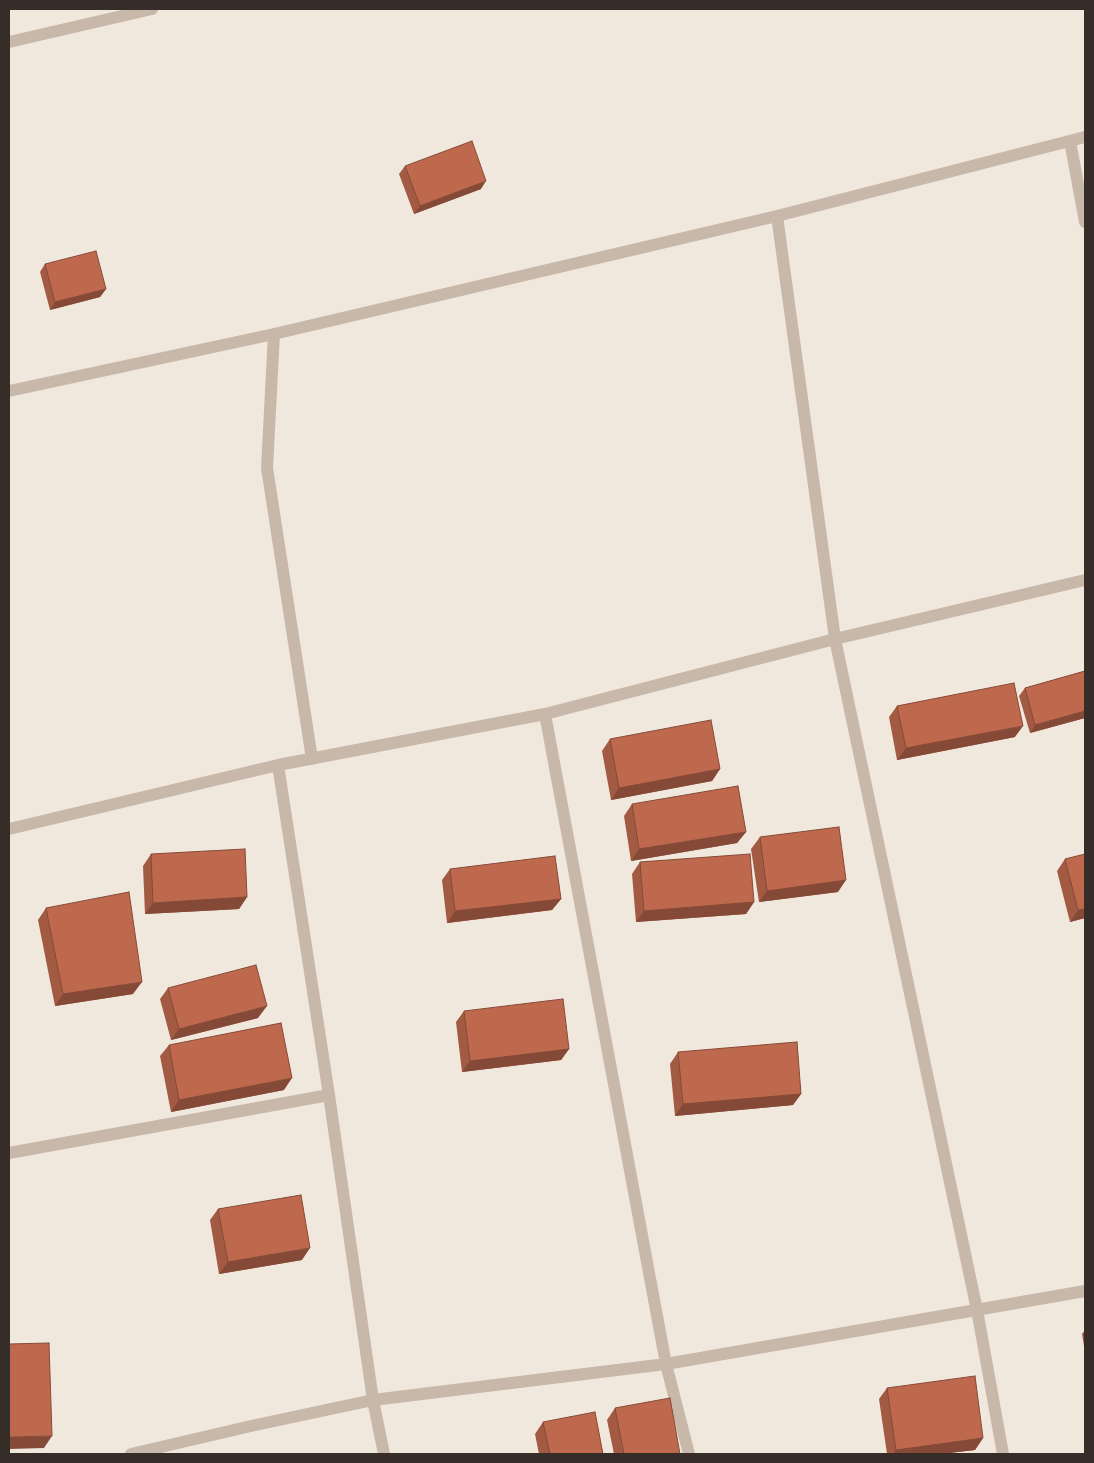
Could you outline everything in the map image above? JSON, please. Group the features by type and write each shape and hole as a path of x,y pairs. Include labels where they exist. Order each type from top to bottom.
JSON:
{"street":[{"path":"9,42 152,9"},
{"path":"9,390 274,334 777,216 1085,138"},
{"path":"1070,141 1085,222"},
{"path":"777,216 835,639 977,1310 1003,1454"},
{"path":"274,334 266,468 312,759"},
{"path":"9,828 278,766 545,714 835,639 1085,580"},
{"path":"545,714 666,1364 689,1454"},
{"path":"278,766 329,1095 373,1400 384,1454"},
{"path":"9,1153 329,1095"},
{"path":"131,1454 373,1400 666,1364 1085,1291"}],"building":[{"path":"472,141 486,181 420,206 405,166"},
{"path":"96,251 106,289 55,302 45,264"},
{"path":"1085,671 1085,711 1035,725 1025,688"},
{"path":"1014,683 1023,726 906,748 897,706"},
{"path":"711,720 720,769 619,788 610,739"},
{"path":"738,786 746,832 639,849 632,804"},
{"path":"839,827 846,880 767,891 760,837"},
{"path":"245,849 247,897 153,903 151,854"},
{"path":"750,854 754,902 644,911 640,862"},
{"path":"1085,854 1085,909 1078,910 1065,859"},
{"path":"555,856 561,899 455,911 450,869"},
{"path":"129,892 142,982 63,994 46,908"},
{"path":"256,965 267,1006 179,1029 168,988"},
{"path":"563,999 569,1049 470,1061 464,1011"},
{"path":"281,1023 292,1078 179,1100 169,1045"},
{"path":"797,1042 801,1094 683,1104 678,1052"},
{"path":"301,1195 310,1248 228,1262 218,1209"},
{"path":"49,1343 52,1436 9,1437 9,1344"},
{"path":"975,1376 983,1438 896,1450 887,1388"},
{"path":"670,1398 680,1454 624,1454 615,1408"},
{"path":"595,1412 603,1454 550,1454 543,1422"}]}
